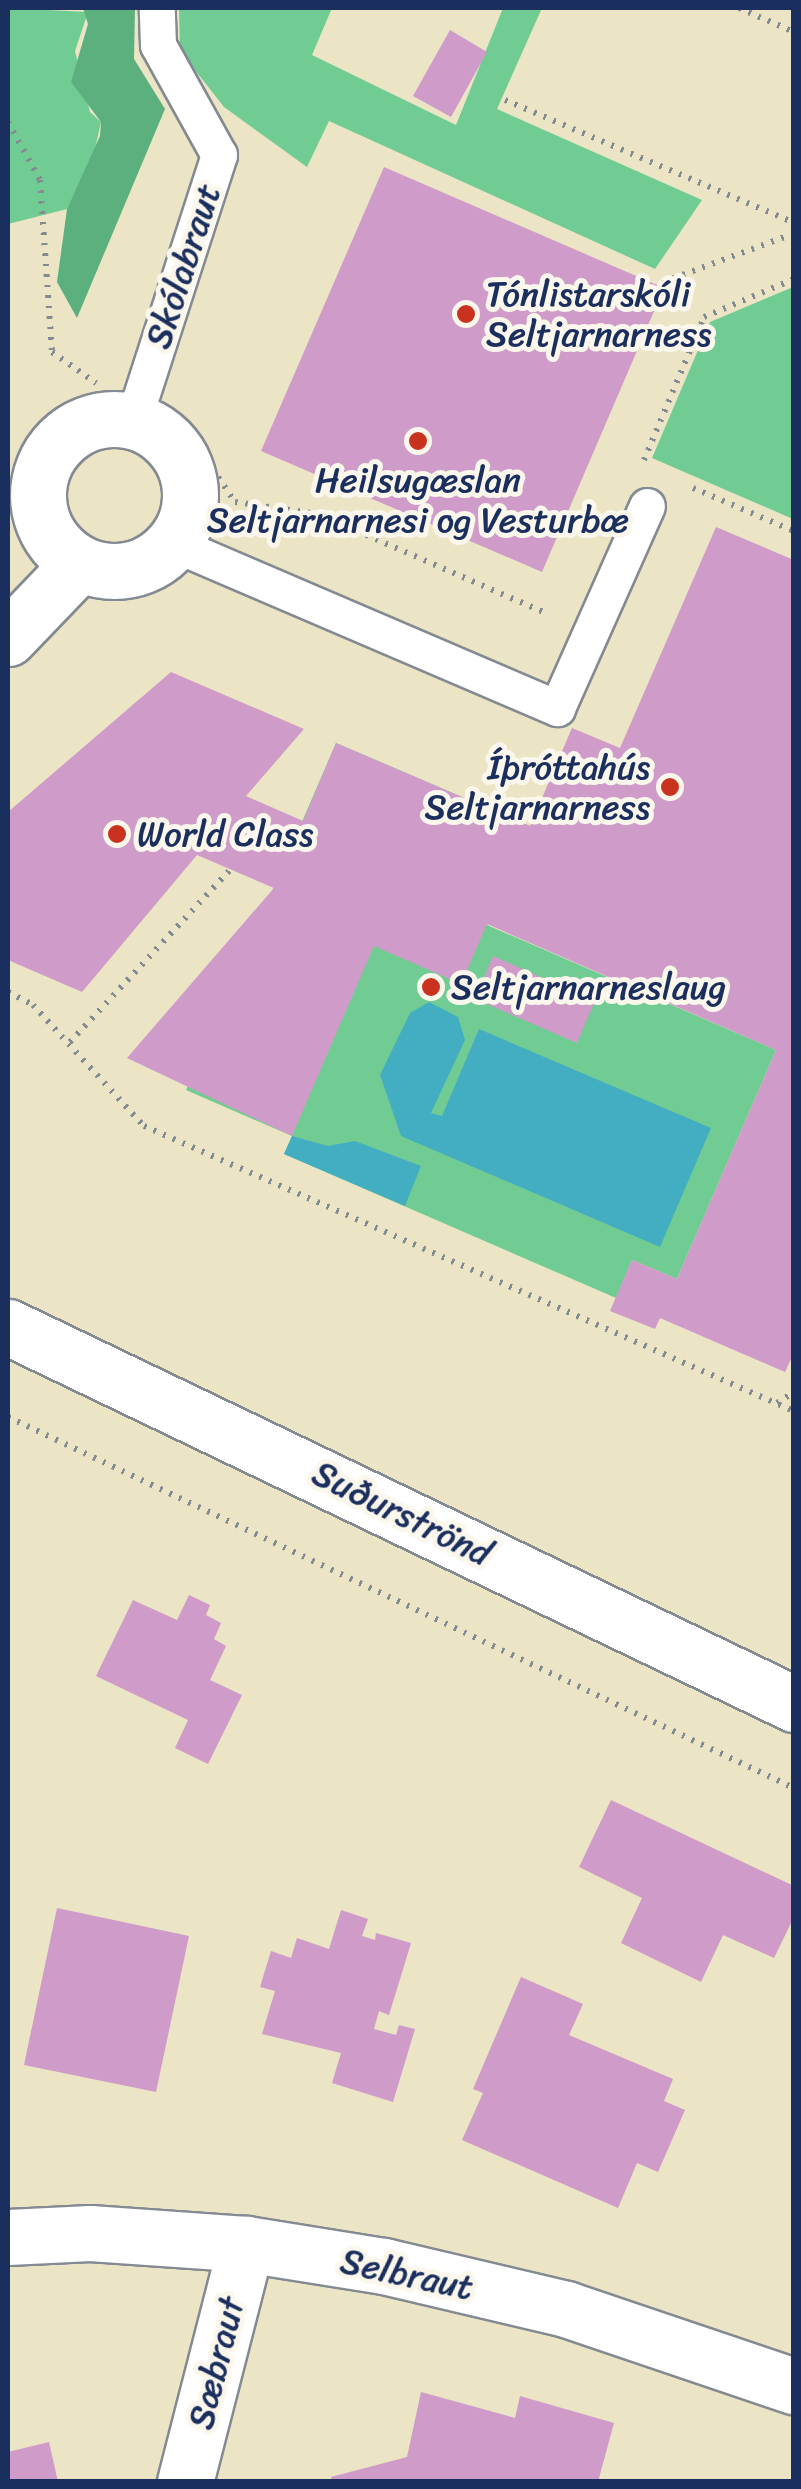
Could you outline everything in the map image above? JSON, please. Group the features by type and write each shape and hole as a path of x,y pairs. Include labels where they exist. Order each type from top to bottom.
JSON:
{"street":[{"path":"136,410 175,448 187,471 187,521 174,544 131,570 79,564 44,527 40,477 66,436 136,410"},
{"path":"8,638 79,564"},
{"name":"Suðurströnd","path":"8,1327 794,1704"},
{"name":"Selbraut","path":"8,2236 90,2233 246,2244 384,2266 566,2309 794,2386"},
{"name":"Sæbraut","path":"185,2482 246,2244"}],"lane":[{"name":"Skólabraut","path":"136,410 219,155 164,60 157,8"},
{"path":"174,544 557,708 653,490"}],"path":[{"path":"739,8 794,32"},
{"path":"505,100 793,221 792,239 664,282"},
{"path":"8,122 40,180 52,352 67,368 136,410 190,432 235,502 318,514 554,617"},
{"path":"653,490 642,466 704,317 794,279"},
{"path":"675,480 794,531"},
{"path":"70,1042 230,870"},
{"path":"8,992 33,1005 144,1126 794,1411"},
{"path":"776,1403 794,1392"},
{"path":"8,1416 794,1788"}],"green space":[{"path":"8,8 88,12 75,51 90,112 101,122 94,153 67,209 8,224"},
{"path":"83,8 135,8 134,59 165,109 77,318 57,282 67,209 100,136 101,122 71,82 88,24"},
{"path":"179,8 332,8 312,55 456,125 503,8 542,8 497,109 702,200 655,269 329,121 307,167 224,107 180,51"},
{"path":"793,287 793,519 652,458 710,322"},
{"name":"Seltjarnarneslaug","path":"336,743 530,826 487,925 776,1050 677,1279 632,1260 616,1298 284,1154 292,1136 186,1090"}],"water":[{"path":"429,1002 458,1017 465,1040 431,1113 442,1116 479,1029 711,1128 660,1247 401,1136 380,1075 410,1013"},
{"path":"292,1136 328,1146 355,1141 421,1166 405,1206 284,1154"}],"building":[{"path":"450,30 487,52 451,117 413,96"},
{"path":"384,167 664,288 542,572 261,451"},
{"path":"716,527 794,560 794,1353 785,1372 660,1318 655,1329 610,1311 632,1260 677,1279 776,1050 487,924 461,984 374,946 292,1136 127,1058 274,888 197,855 82,992 8,960 8,812 171,672 304,729 246,796 303,821 336,743 530,826 572,728 620,748"},
{"path":"493,956 595,1001 577,1043 475,999"},
{"path":"189,1595 210,1605 206,1615 221,1623 214,1639 226,1646 210,1680 242,1695 208,1764 175,1748 188,1720 96,1676 133,1600 177,1620"},
{"path":"611,1800 794,1886 794,1917 774,1958 723,1935 701,1982 621,1943 642,1898 579,1867"},
{"path":"57,1908 189,1936 156,2092 24,2065"},
{"path":"341,1910 368,1919 362,1936 375,1940 376,1933 411,1943 389,2015 379,2011 374,2029 396,2035 399,2025 415,2029 393,2102 332,2083 341,2053 262,2034 275,1991 260,1987 271,1951 291,1958 297,1938 329,1949"},
{"path":"521,1977 583,2004 569,2035 673,2079 664,2101 685,2110 658,2172 637,2163 618,2208 462,2140 483,2093 473,2089"},
{"path":"421,2392 515,2418 520,2396 614,2423 598,2482 333,2482 331,2477 407,2457"},
{"path":"49,2442 58,2482 8,2482 8,2452"}],"place":[{"name":"Tónlistarskóli Seltjarnarness","path":"466,314"},
{"name":"Heilsugæslan Seltjarnarnesi og Vesturbæ","path":"418,441"},
{"name":"Íþróttahús Seltjarnarness","path":"670,787"},
{"name":"World Class","path":"117,834"},
{"name":"Seltjarnarneslaug","path":"431,987"}]}
